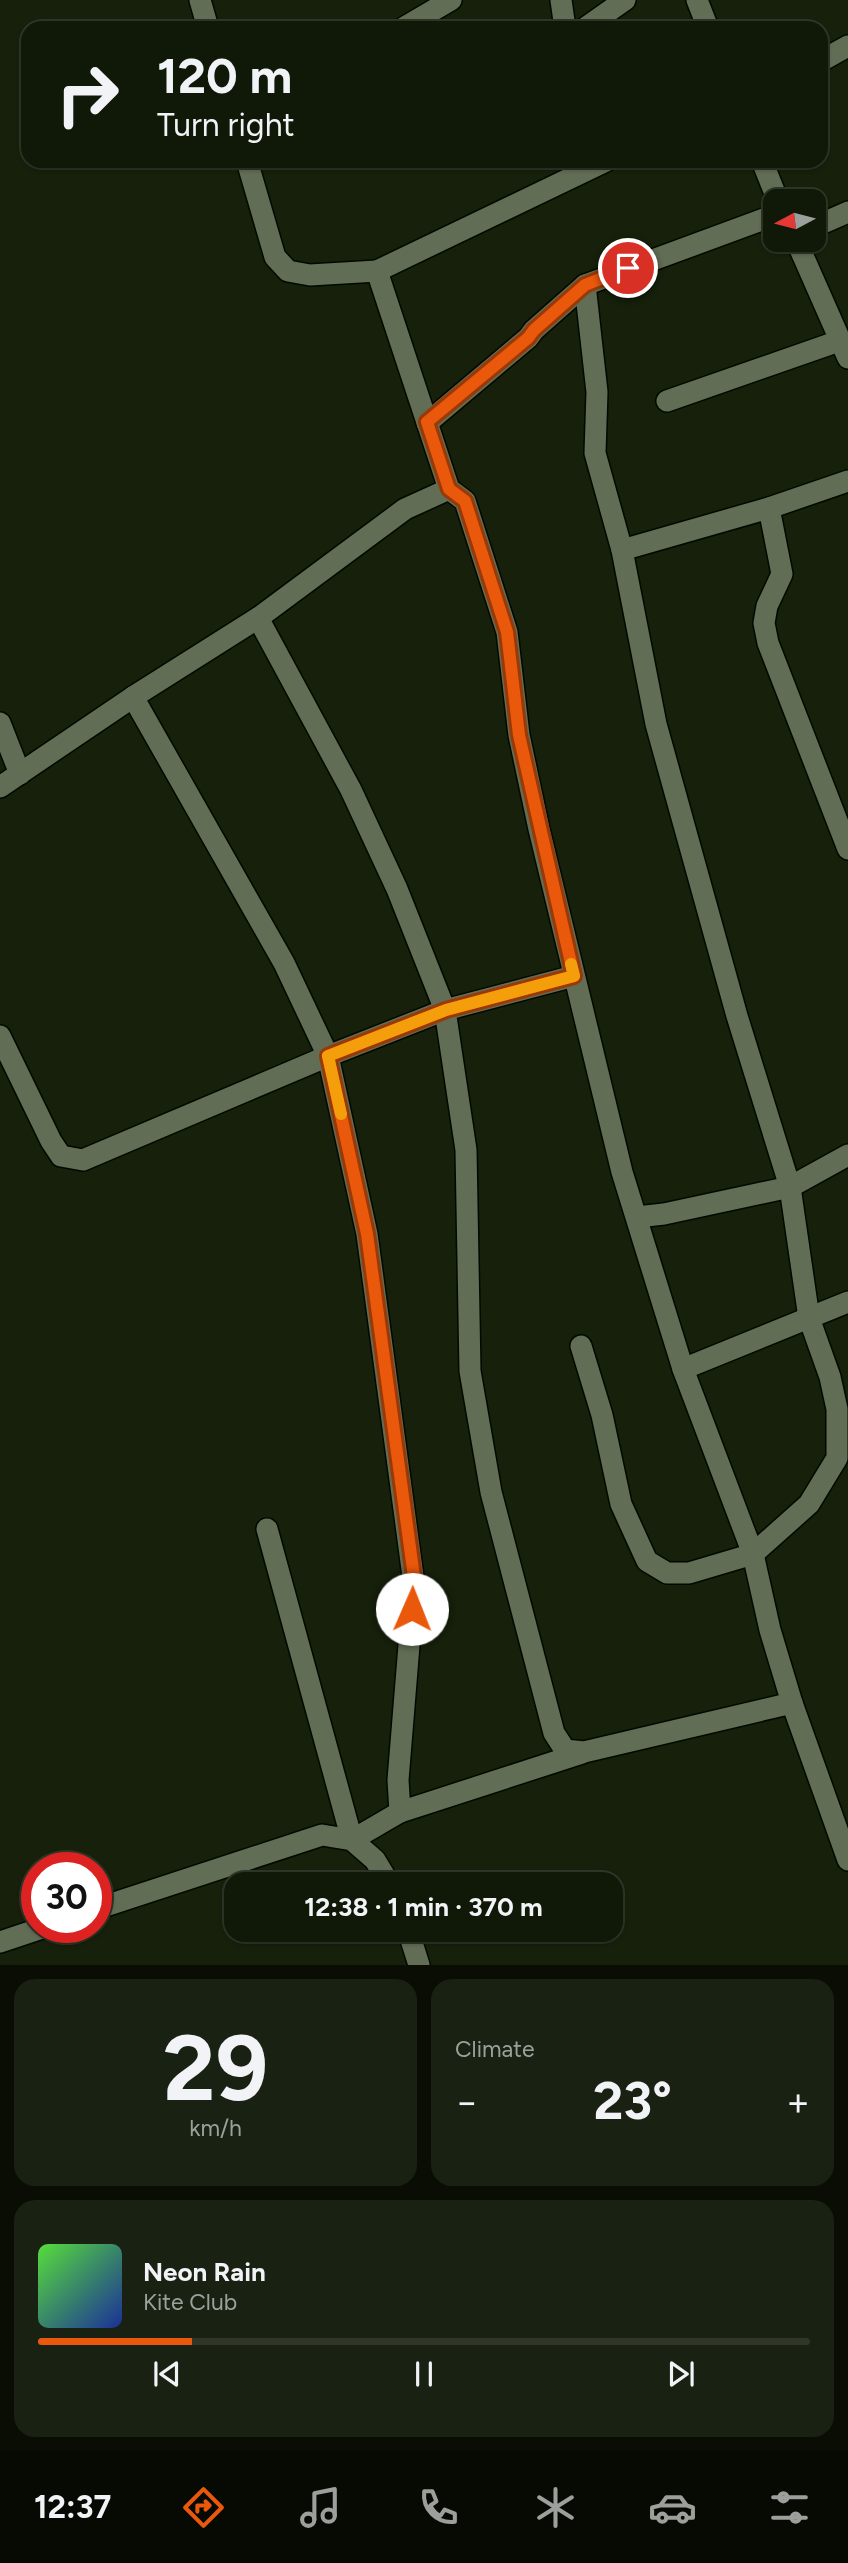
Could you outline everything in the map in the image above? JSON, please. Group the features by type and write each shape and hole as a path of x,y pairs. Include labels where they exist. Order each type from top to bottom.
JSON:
{"street":[{"path":"200,0 206,21"},
{"path":"415,21 451,0"},
{"path":"561,0 564,21"},
{"path":"595,21 625,0"},
{"path":"697,0 705,21"},
{"path":"828,57 848,46"},
{"path":"249,168 275,257 288,271 310,275 377,271 585,168"},
{"path":"765,168 773,189"},
{"path":"826,222 848,212"},
{"path":"427,422 528,338 585,285 763,219"},
{"path":"667,401 843,350 801,252"},
{"path":"377,271 449,489 465,501 507,632 519,735 619,1159 683,1369 753,1553 770,1630 792,1703 848,1860"},
{"path":"581,1346 602,1416 621,1504 647,1561 667,1573 689,1573 753,1553 809,1504 837,1458 834,1398 830,1377 809,1318 790,1187 737,1016 656,724 622,550 595,453 597,392 585,285"},
{"path":"622,550 769,508 848,481"},
{"path":"0,787 133,697 258,618 405,509 449,489"},
{"path":"769,508 782,574 767,606 764,623 768,643 848,849"},
{"path":"258,618 351,790 397,889 446,1010 466,1150 470,1371 491,1492 554,1733 565,1750 584,1752"},
{"path":"133,697 284,963 328,1056 367,1234 415,1584 398,1780 401,1812"},
{"path":"0,723 20,774"},
{"path":"0,1036 56,1149 61,1156 83,1160 328,1056 446,1010 574,976"},
{"path":"637,1217 664,1214 790,1187 848,1156"},
{"path":"683,1369 848,1302"},
{"path":"267,1529 352,1840"},
{"path":"352,1840 401,1812 584,1752 792,1703"},
{"path":"112,1904 322,1835 352,1840 375,1860 382,1872"},
{"path":"0,1942 21,1935"},
{"path":"412,1942 419,1965"}],"slow traffic":[{"path":"341,1114 328,1056 446,1010 574,976 571,964"}],"route":[{"path":"412,1609 415,1584 367,1234 328,1056 446,1010 574,976 519,735 507,632 465,501 449,489 427,422 528,338 585,285 628,268"}]}
